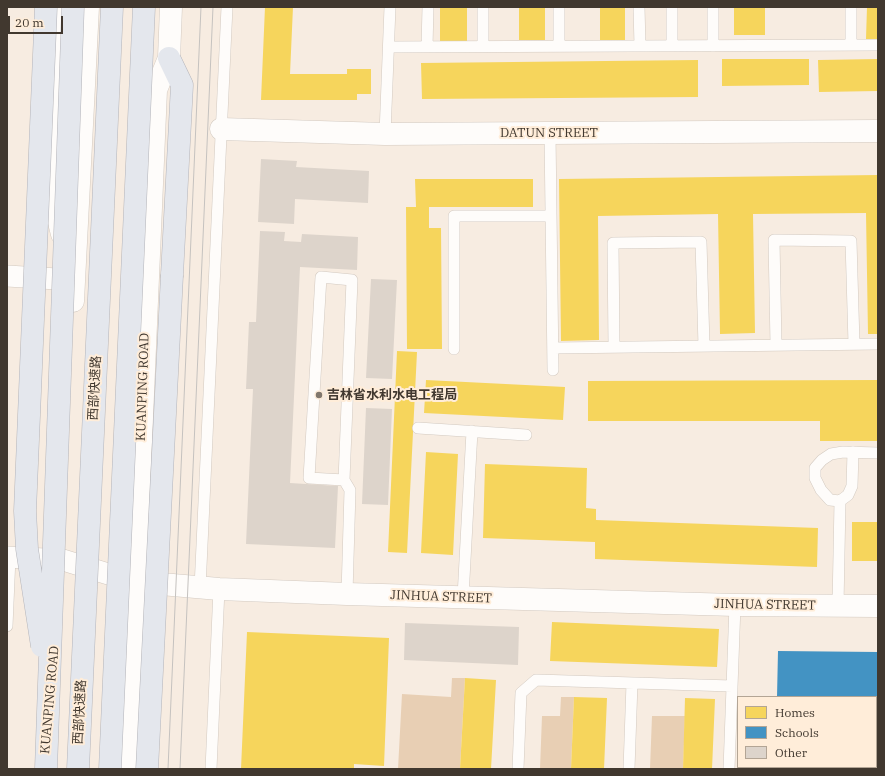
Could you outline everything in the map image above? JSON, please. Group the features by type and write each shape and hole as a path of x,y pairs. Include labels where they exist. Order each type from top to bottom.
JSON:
{"highway":[{"path":"46,7 25,511 27,549 50,697"},
{"path":"45,769 50,697 73,7"},
{"name":"西部快速路","path":"78,769 112,7"},
{"path":"110,769 144,7"},
{"path":"147,769 182,85 169,58"}],"street":[{"path":"7,276 74,280 50,186 58,7"},
{"name":"KUANPING ROAD","path":"45,769 63,560 74,280 88,7"},
{"name":"KUANPING ROAD","path":"127,769 156,90 169,58 171,7"},
{"name":"DATUN STREET","path":"221,129 385,134 878,131"},
{"name":"JINHUA STREET","path":"9,557 63,560 134,582 210,588 347,594 735,605 878,606"}],"lane":[{"path":"211,769 210,588 221,129 227,7"},
{"path":"385,134 390,7"},
{"path":"427,47 428,7"},
{"path":"483,7 483,46"},
{"path":"559,7 559,46"},
{"path":"639,7 640,46"},
{"path":"672,7 672,46"},
{"path":"713,7 713,46"},
{"path":"851,7 851,45"},
{"path":"389,47 878,45"},
{"path":"550,133 553,370"},
{"path":"454,349 454,216 551,216"},
{"path":"776,346 774,240 851,241 854,344"},
{"path":"614,347 613,243 677,242 701,242 704,346"},
{"path":"344,480 309,478 321,277 352,280 344,480 350,490 347,594"},
{"path":"552,348 878,344"},
{"path":"418,428 526,435"},
{"path":"463,597 472,431"},
{"path":"853,452 852,486 848,495 840,501 830,500 821,490 815,478 815,468 822,460 831,454 853,452 878,453"},
{"path":"838,606 840,501"},
{"path":"7,626 9,557"},
{"path":"729,769 735,605"},
{"path":"518,769 522,693 536,680 732,686"},
{"path":"629,769 632,683"}],"shaded area":[{"path":"452,678 465,678 460,769 398,769 402,694 451,697"},
{"path":"561,697 574,697 571,769 540,769 542,716 560,716"},
{"path":"652,716 685,716 683,769 650,769"},
{"path":"878,747 878,769 795,769 877,768"}],"building: Homes":[{"path":"265,7 293,7 290,74 347,74 347,69 371,69 371,94 357,94 357,100 261,100"},
{"path":"440,7 467,7 467,42 440,41"},
{"path":"519,7 545,7 545,40 519,40"},
{"path":"600,7 625,7 625,40 600,40"},
{"path":"734,7 765,7 765,35 734,35"},
{"path":"867,7 878,7 878,39 866,39"},
{"path":"722,59 809,59 809,85 722,86"},
{"path":"878,59 878,91 819,92 818,60"},
{"path":"698,60 698,97 422,99 421,63"},
{"path":"878,175 878,334 868,334 866,213 753,214 755,333 720,334 718,214 598,216 599,340 561,341 559,179"},
{"path":"415,179 533,179 533,207 429,207 429,228 441,228 442,349 407,349 406,207 416,207"},
{"path":"397,351 417,352 407,553 388,552"},
{"path":"426,380 565,387 563,420 424,413"},
{"path":"878,380 878,441 820,441 820,421 588,421 588,381"},
{"path":"426,452 458,454 453,555 421,553"},
{"path":"485,464 587,468 586,508 596,509 596,520 818,528 817,567 595,559 595,542 483,538"},
{"path":"852,522 878,522 878,561 852,561"},
{"path":"552,622 719,629 717,667 550,661"},
{"path":"247,632 389,638 384,766 354,764 354,769 241,769"},
{"path":"465,678 496,680 491,769 460,769"},
{"path":"574,697 607,698 604,769 571,769"},
{"path":"685,698 715,699 712,769 683,769"}],"building: Schools":[{"path":"778,651 878,652 878,702 877,696 777,696"}],"building: Other":[{"path":"261,159 297,161 296,167 369,171 368,203 295,199 294,224 258,222"},
{"path":"260,231 285,232 284,241 301,242 302,234 358,237 357,270 300,267 290,483 338,486 335,548 246,544 253,389 246,389 249,322 256,322"},
{"path":"371,279 397,280 392,379 366,378"},
{"path":"366,408 392,409 388,505 362,504"},
{"path":"405,623 519,627 518,665 404,660"}],"tram line":[{"path":"168,769 201,7"},
{"path":"180,769 213,7"}],"place":[{"name":"吉林省水利水电工程局","path":"319,395"}]}
